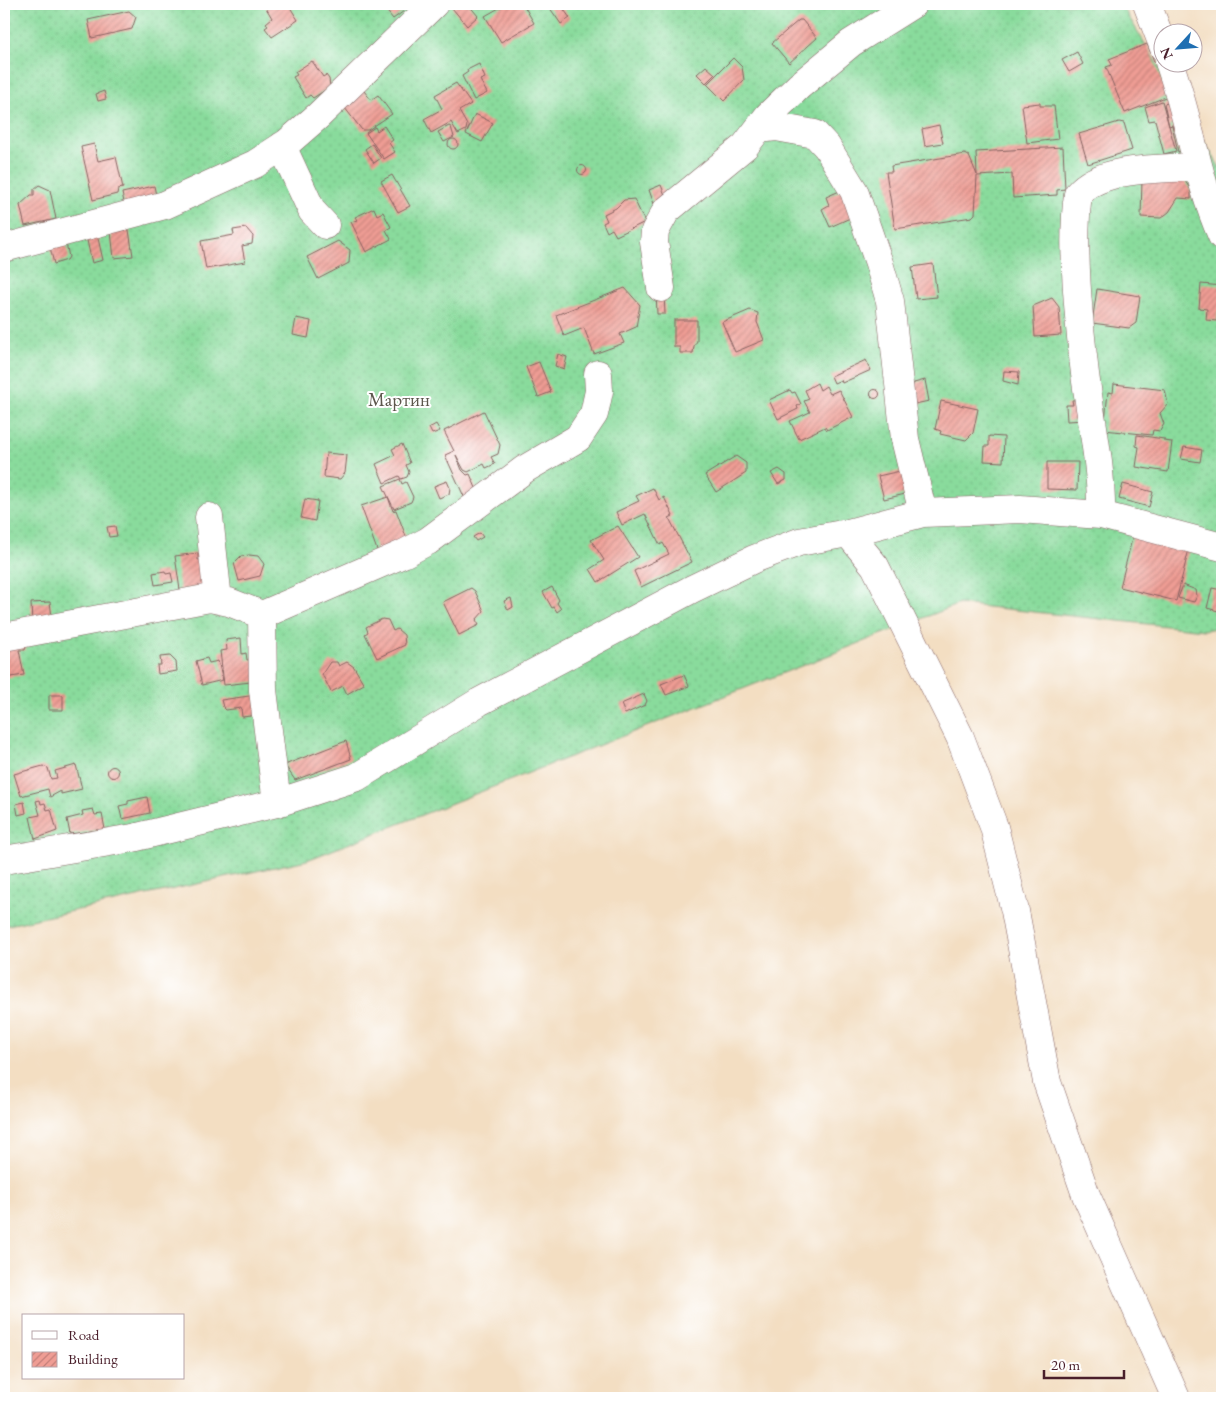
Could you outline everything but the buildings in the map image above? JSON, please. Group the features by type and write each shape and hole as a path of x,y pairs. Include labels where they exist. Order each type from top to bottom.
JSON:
{"street":[{"path":"4,248 165,205 225,180 282,146 375,63 434,4"},
{"path":"661,288 654,242 655,231 666,211 745,146 768,116 799,86 851,43 913,4"},
{"path":"1147,4 1154,22"},
{"path":"1172,72 1183,102 1198,167 1222,236"},
{"path":"758,129 776,127 815,134 827,147 854,191 890,301 905,439 924,514"},
{"path":"282,146 312,211 325,225"},
{"path":"1100,515 1101,486 1085,374 1076,263 1078,194 1092,182 1128,172 1198,167"},
{"path":"4,637 210,598 262,615 402,554 428,541 524,469 578,438 594,414 599,391 598,374"},
{"path":"4,860 133,838 276,803 358,777 479,702 692,589 754,558 798,542 848,533 924,514 1020,509 1100,515 1222,547"},
{"path":"209,517 218,600"},
{"path":"848,533 875,566 930,675 970,764 994,827 1015,911 1047,1082 1086,1195 1176,1398"},
{"path":"262,615 263,690 276,803"}],"green space":[{"name":"Мартин","path":"4,4 1121,4 1154,59 1154,72 1162,72 1222,171 1222,627 1204,630 959,604 307,860 4,926"}]}
